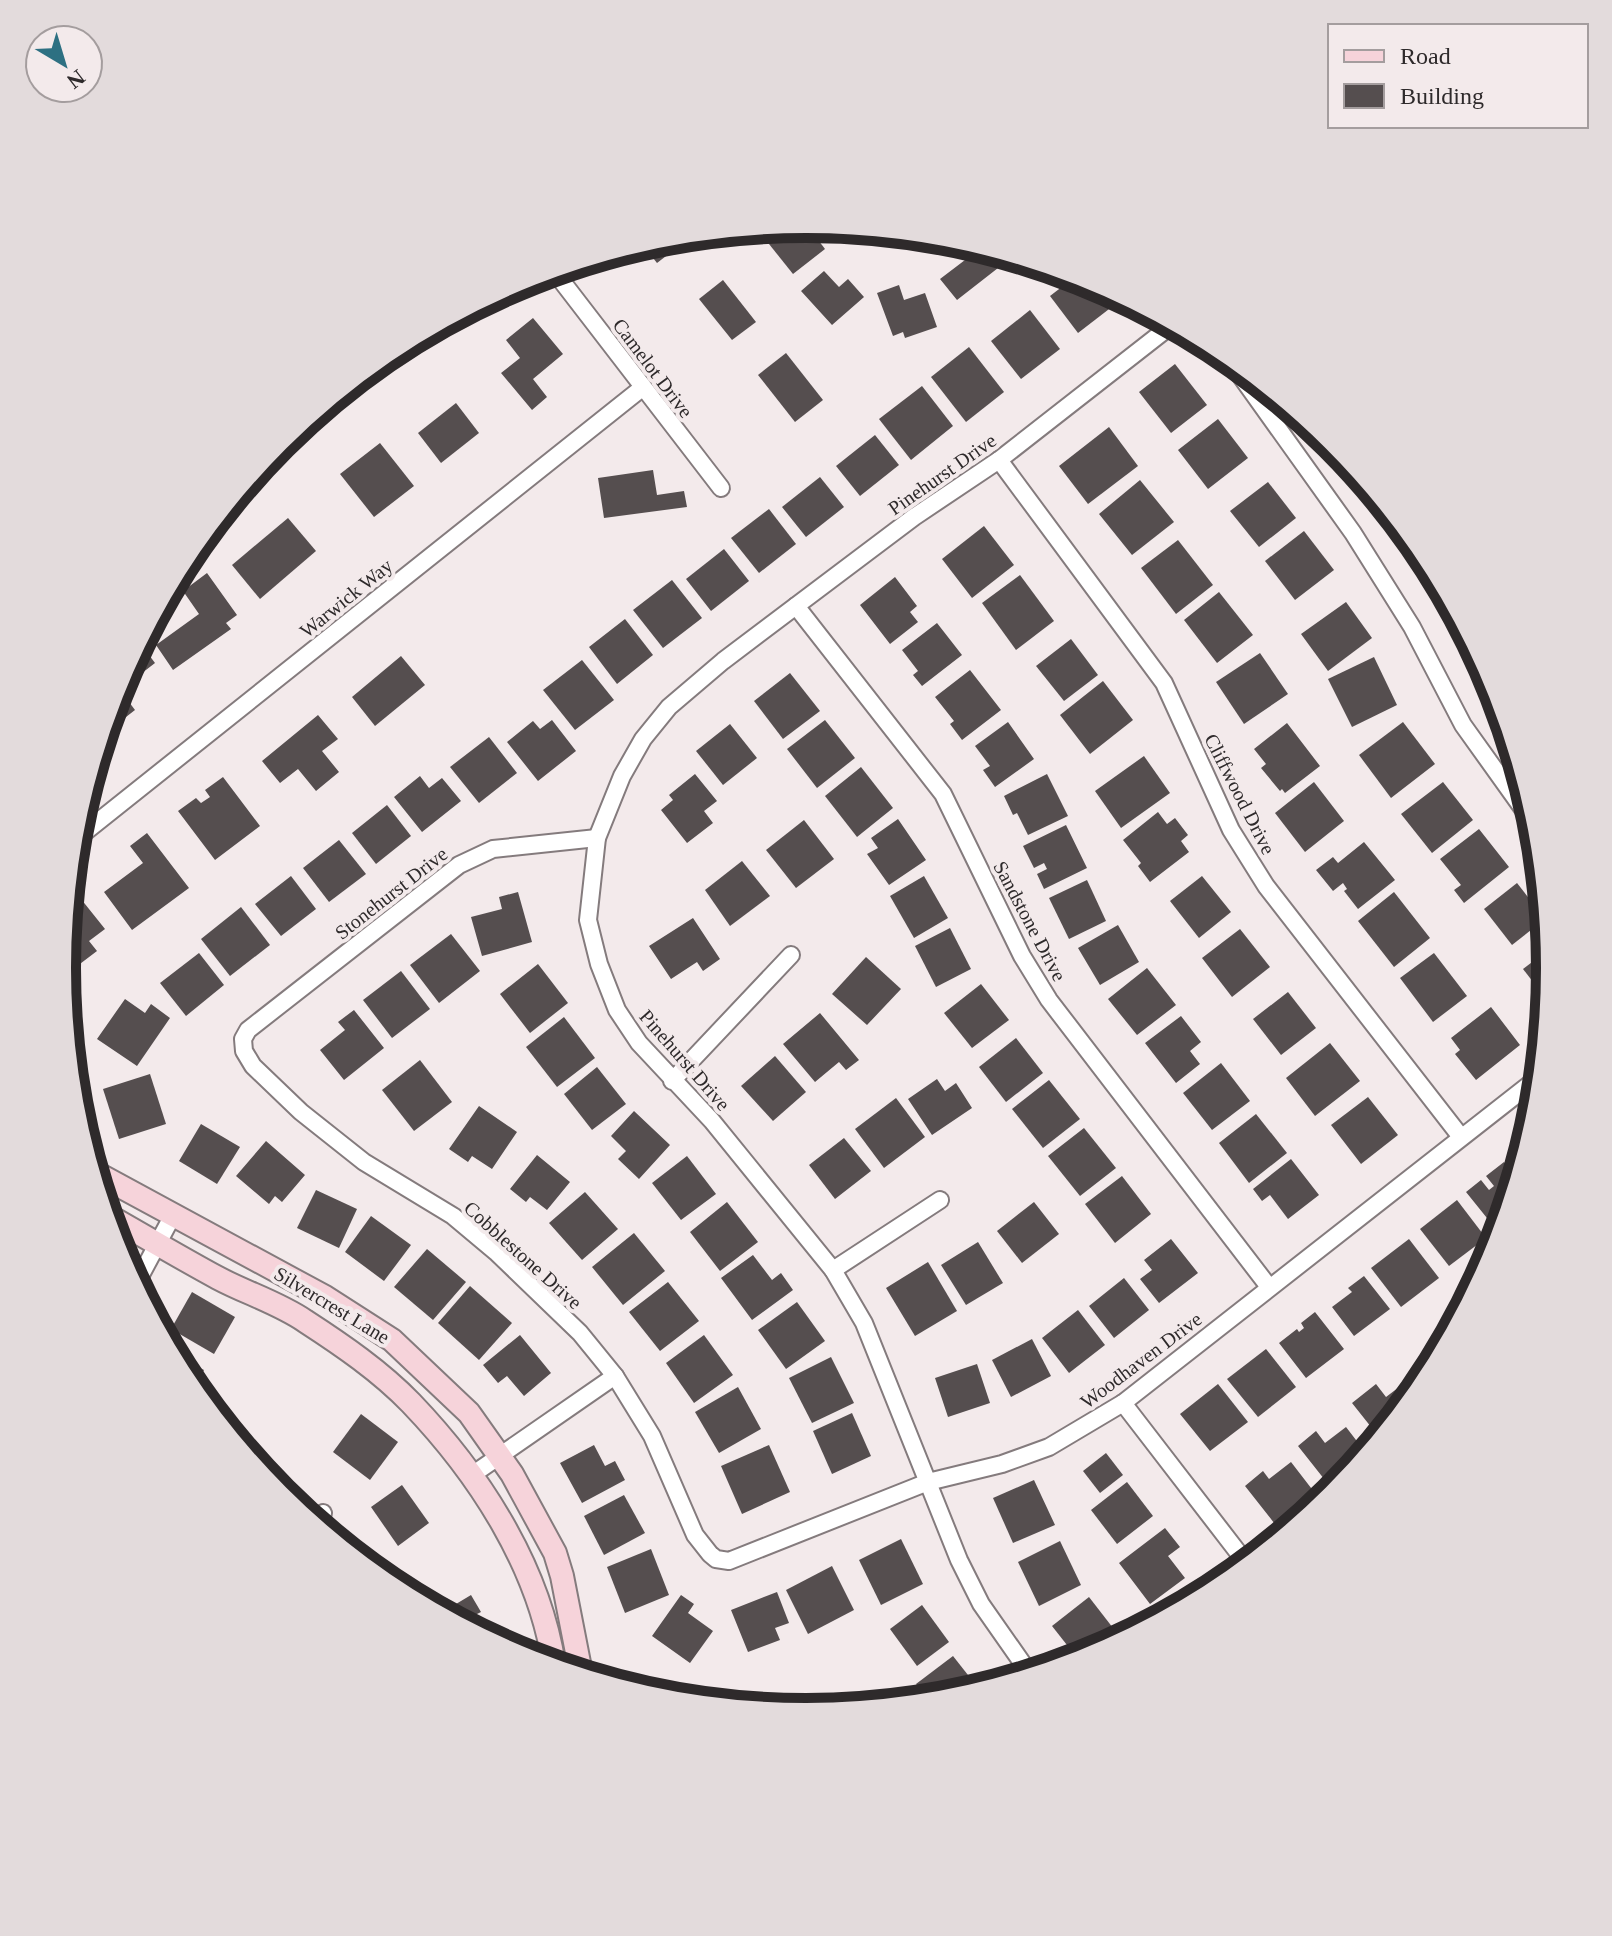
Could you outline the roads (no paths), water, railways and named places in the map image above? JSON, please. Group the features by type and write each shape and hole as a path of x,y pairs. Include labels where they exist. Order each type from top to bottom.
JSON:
{"street":[{"name":"Camelot Drive","path":"561,281 721,488"},
{"name":"Pinehurst Drive","path":"1023,1664 981,1604 959,1560 864,1323 833,1270 712,1121 639,1043 617,1010 599,964 588,920 597,838 622,776 643,739 669,707 723,661 914,517 999,460 1163,332"},
{"name":"Warwick Way","path":"90,828 642,388"},
{"path":"1250,389 1353,533 1412,627 1463,725 1516,798"},
{"name":"Cliffwood Drive","path":"999,460 1164,683 1231,830 1266,886 1461,1137"},
{"name":"Sandstone Drive","path":"796,606 943,794 1022,956 1049,1000 1269,1287"},
{"name":"Stonehurst Drive","path":"243,1045 248,1030 459,865 493,849 597,838"},
{"path":"672,1081 791,955"},
{"name":"Cobblestone Drive","path":"243,1045 253,1066 301,1112 364,1162 453,1216 496,1252 580,1333 615,1376 652,1436 695,1535 710,1554"},
{"name":"Woodhaven Drive","path":"710,1554 716,1559 729,1561 928,1482 1002,1464 1049,1447 1123,1403 1526,1087"},
{"name":"Silvercrest Lane","path":"108,1180 325,1297 392,1340 469,1413 512,1474 555,1553 579,1661"},
{"path":"833,1270 940,1200"},
{"path":"143,1272 173,1215"},
{"name":"Silvercrest Lane","path":"123,1224 219,1278 303,1319 379,1374 411,1403 472,1475 516,1550 534,1592 550,1651"},
{"path":"472,1475 615,1376"},
{"path":"1123,1403 1240,1555"}]}
